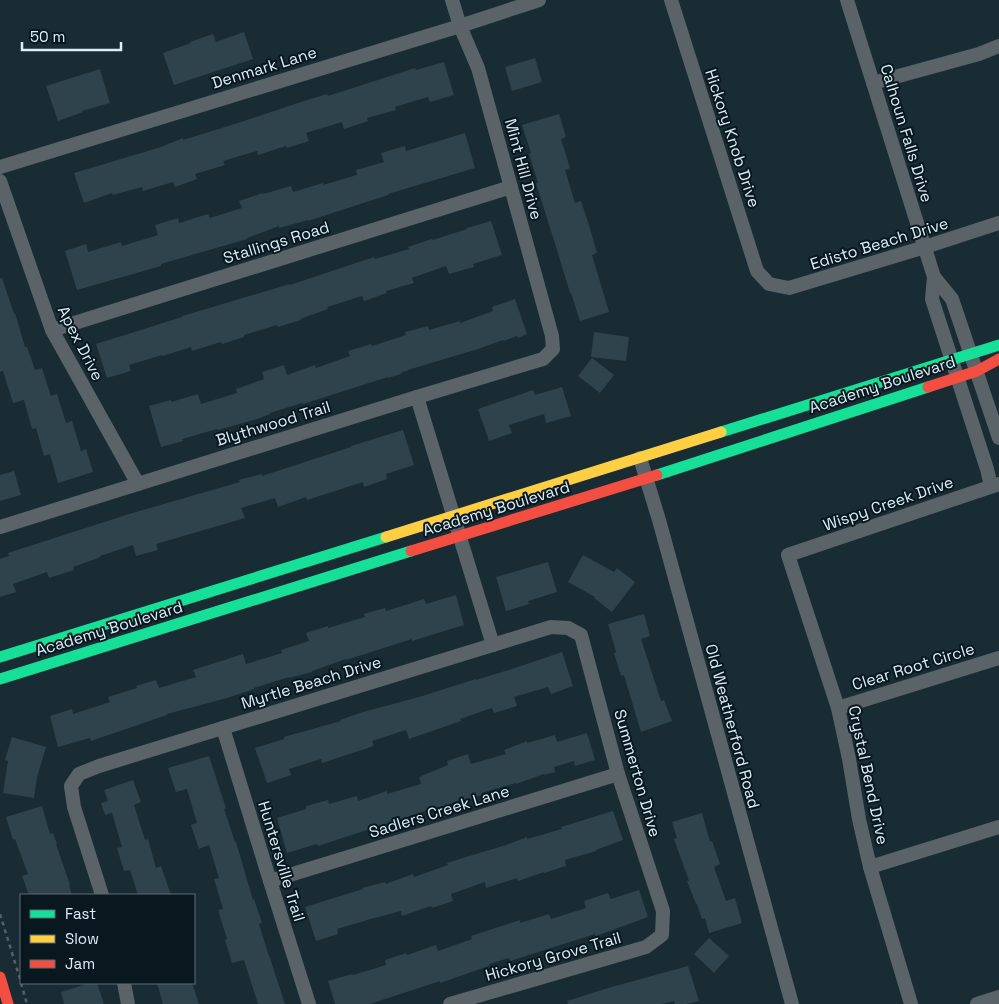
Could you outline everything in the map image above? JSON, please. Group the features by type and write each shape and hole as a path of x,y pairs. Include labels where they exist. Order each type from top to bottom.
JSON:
{"main road":[{"name":"Academy Boulevard","path":"0,657 999,345"},
{"name":"Academy Boulevard","path":"0,679 646,478 957,377 999,360"},
{"path":"0,977 8,1004"}],"street":[{"name":"Mint Hill Drive","path":"452,0 460,26 478,68 552,336 553,349"},
{"name":"Denmark Lane","path":"0,167 460,26 538,0"},
{"name":"Hickory Knob Drive","path":"671,0 757,271 769,284"},
{"name":"Calhoun Falls Drive","path":"847,0 934,277 932,299 987,469 995,485"},
{"path":"873,83 979,54 999,46"},
{"name":"Apex Drive","path":"0,181 52,330 138,484"},
{"name":"Stallings Road","path":"52,330 511,187"},
{"name":"Edisto Beach Drive","path":"769,284 789,288 999,223"},
{"name":"Calhoun Falls Drive","path":"934,277 952,299 999,438"},
{"name":"Blythwood Trail","path":"0,527 543,359 553,349"},
{"path":"417,397 493,645"},
{"name":"Old Weatherford Road","path":"640,458 792,1004"},
{"name":"Wispy Creek Drive","path":"788,555 995,485"},
{"name":"Crystal Bend Drive","path":"788,555 838,708 870,867 911,1004"},
{"name":"Myrtle Beach Drive","path":"102,894 74,808 71,786 79,774 98,766 551,626 568,628"},
{"name":"Summerton Drive","path":"568,628 581,635 618,774 663,911 662,935"},
{"name":"Clear Root Circle","path":"838,708 999,658"},
{"name":"Huntersville Trail","path":"224,728 309,1004"},
{"name":"Sadlers Creek Lane","path":"270,881 618,774"},
{"path":"870,867 999,827"},
{"name":"Hickory Grove Trail","path":"450,1004 480,1000 646,947 662,935"},
{"path":"124,984 128,1004"},
{"path":"977,1004 999,997"}],"path":[{"path":"0,914 20,979"},
{"path":"21,984 26,1004"}],"building":[{"path":"244,32 253,59 174,85 163,53 213,34 216,42"},
{"path":"535,58 542,82 512,91 505,67"},
{"path":"444,62 454,95 430,102 428,97 395,107 396,110 367,118 368,121 344,129 342,122 306,133 309,141 258,155 257,151 223,161 225,165 195,174 197,179 175,187 173,182 143,191 142,187 113,195 112,193 84,203 74,173 327,94 328,96 415,68 416,70"},
{"path":"100,69 110,103 82,111 58,121 46,86"},
{"path":"559,114 566,137 561,139 570,168 565,170 575,203 581,201 589,225 597,253 592,255 609,312 580,321 536,183 538,183 529,154 531,153 522,125"},
{"path":"465,133 475,168 388,194 308,221 279,228 279,226 247,239 77,290 65,251 86,244 88,252 121,242 122,246 158,235 155,225 178,218 179,223 208,214 210,218 242,208 239,201 263,193 291,186 293,192 357,175 356,170 384,162 381,153 405,146 406,151"},
{"path":"491,221 502,255 473,264 474,267 449,274 446,266 412,278 414,283 386,291 387,293 364,301 362,296 327,307 328,309 301,320 244,335 244,337 222,344 221,342 192,351 191,347 162,355 129,365 131,371 107,378 96,344 182,316 290,285 374,257 375,259 409,249 408,247"},
{"path":"0,278 2,278 25,347 27,347 35,370 42,368 51,396 57,394 66,423 72,421 81,451 86,449 93,472 58,483 50,454 44,456 36,428 32,429 24,400 13,403 3,371 0,372"},
{"path":"515,299 527,334 518,338 517,336 503,340 411,369 401,374 302,403 260,418 182,439 183,441 161,447 149,406 198,394 201,404 237,393 236,389 264,379 262,372 284,365 287,375 315,365 316,368 350,356 348,351 371,344 372,346 406,335 405,332 428,326 429,330 460,321 460,323 493,311 492,307"},
{"path":"594,332 629,337 626,361 591,357"},
{"path":"592,358 614,375 600,393 578,376"},
{"path":"562,387 571,416 546,423 544,414 509,425 512,433 489,441 478,409 533,390 535,395"},
{"path":"403,430 414,465 386,474 387,479 364,487 363,482 307,500 306,497 278,507 275,498 241,508 245,518 156,544 158,550 136,556 133,545 100,556 73,567 74,570 49,578 47,572 13,584 16,592 0,597 0,559 9,556 8,553 129,514 240,482 239,480 262,474 262,476"},
{"path":"14,471 21,495 0,501 0,475"},
{"path":"583,555 614,572 617,568 635,582 612,612 595,597 568,582"},
{"path":"548,562 557,592 528,601 529,604 506,611 496,577"},
{"path":"456,595 464,625 346,659 312,672 289,677 227,698 167,714 91,741 90,738 58,747 50,716 72,709 73,714 110,702 108,697 156,680 159,688 196,677 193,670 243,654 246,664 282,653 281,650 309,641 306,633 365,617 364,614 385,608 386,611 424,599 426,604"},
{"path":"644,614 650,636 641,639 661,701 664,700 672,721 641,732 624,675 621,676 608,624"},
{"path":"562,652 573,686 551,694 548,687 514,697 517,706 494,713 492,708 409,739 406,730 372,741 374,746 322,763 321,759 289,769 291,775 267,783 255,748 284,739 284,737 341,721 363,712 476,680"},
{"path":"587,733 595,760 575,766 574,761 554,767 555,772 481,793 482,795 461,802 460,800 432,811 431,809 318,846 317,844 287,853 277,818 306,809 306,806 328,800 329,804 357,796 358,801 387,791 387,794 421,784 419,777 448,765 447,761 468,754 471,764 506,754 504,750 527,741 527,743 555,735 557,742"},
{"path":"12,737 46,747 37,777 34,798 3,793 8,761 5,760"},
{"path":"209,756 226,808 224,809 262,923 259,924 285,1004 258,1004 244,960 232,963 218,910 223,909 214,879 219,878 209,845 199,849 191,825 197,823 187,789 176,792 168,768"},
{"path":"133,780 141,802 134,805 145,840 148,839 156,868 161,866 171,894 138,894 130,870 124,871 117,848 122,847 112,813 105,815 101,803 108,801 104,790"},
{"path":"42,806 50,834 53,833 57,844 72,894 29,894 22,876 28,874 15,839 13,840 6,817"},
{"path":"613,811 623,840 596,851 565,860 566,866 518,881 517,878 486,888 485,882 451,894 453,901 402,916 401,911 371,919 337,929 338,934 316,941 305,907 362,888 385,882 386,884 413,874 414,877 448,865 447,863 527,837 527,839 562,829 561,827"},
{"path":"702,813 710,842 712,841 720,864 714,867 726,901 735,898 742,923 709,933 705,918 702,919 687,881 689,881 674,839 677,838 672,822"},
{"path":"639,890 648,917 596,936 595,934 510,961 509,958 489,964 489,966 440,983 440,981 370,1004 335,1004 328,981 386,965 385,960 406,953 407,955 436,945 438,951 472,939 471,936 520,920 520,923 549,914 551,919 586,908 584,901 608,893 611,899"},
{"path":"709,938 729,956 714,973 694,954"},
{"path":"688,966 699,1001 687,1004 675,1004 674,1001 662,1004 568,1004 567,1001 608,988"},
{"path":"87,984 97,984 104,1004 64,1004 61,992"},
{"path":"157,984 192,984 199,1004 163,1004"}],"traffic: fast":[{"path":"721,432 999,345"},
{"path":"657,475 928,387"},
{"path":"0,657 386,537"},
{"path":"0,679 411,551"}],"traffic: slow":[{"path":"386,537 721,432"}],"traffic: jam":[{"path":"928,387 977,371 999,359"},
{"path":"411,551 657,475"},
{"path":"0,977 8,1004"}]}
